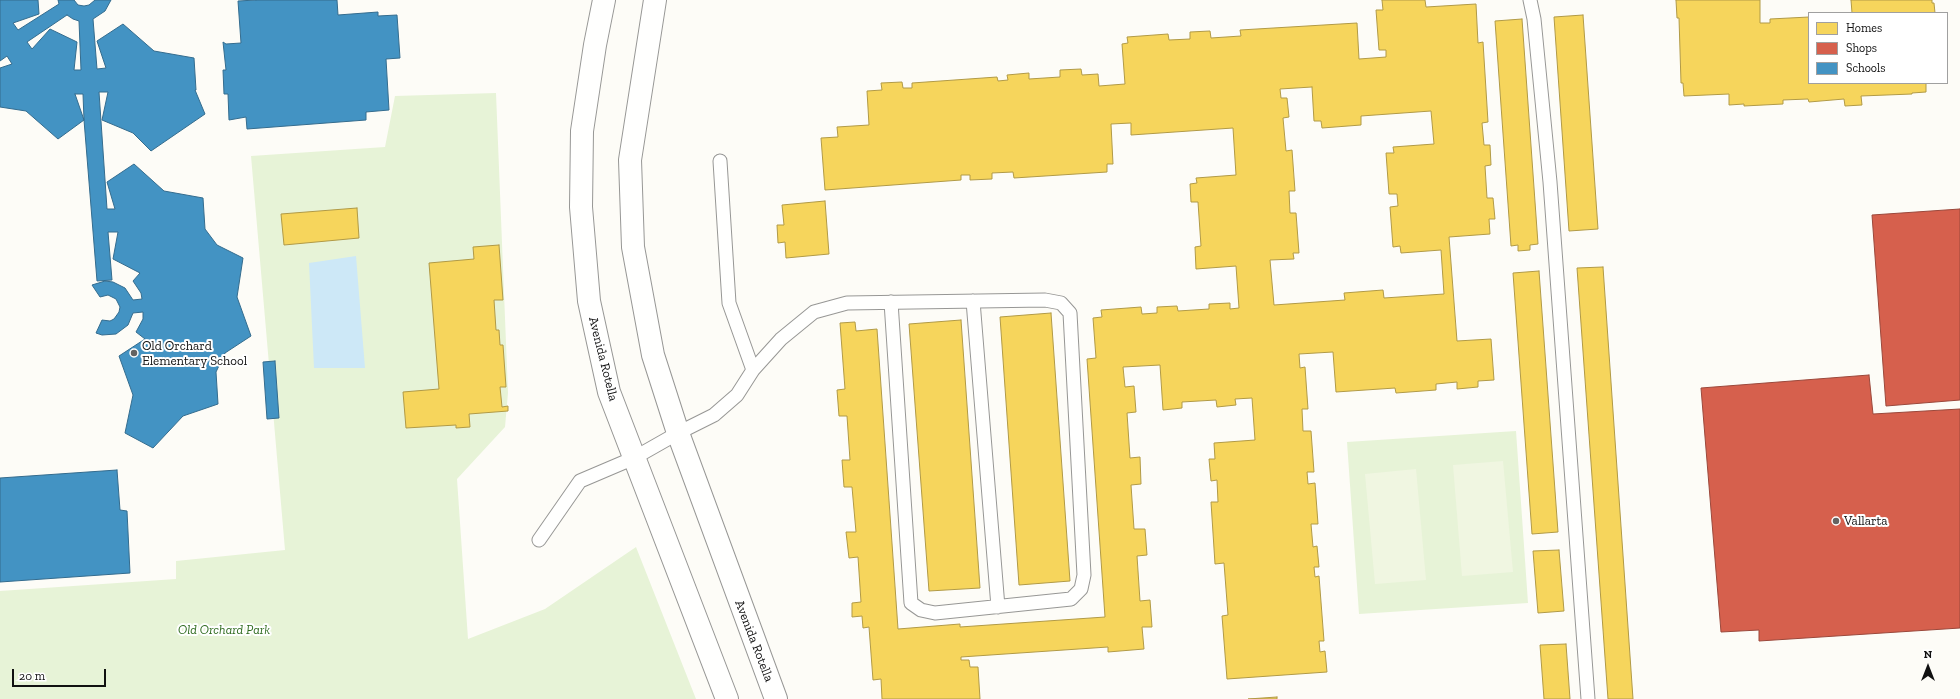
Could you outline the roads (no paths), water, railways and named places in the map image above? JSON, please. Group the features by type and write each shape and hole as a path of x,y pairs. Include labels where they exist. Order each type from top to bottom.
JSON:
{"street":[{"name":"Avenida Rotella","path":"604,0 595,45 582,131 581,207 589,301 609,392 727,699"},
{"name":"Avenida Rotella","path":"655,0 630,160 633,247 653,356 678,433 776,699"}],"lane":[{"path":"1530,0 1534,19 1550,182 1588,699"},
{"path":"720,161 729,303 753,370"},
{"path":"539,540 580,481 634,458 714,415 737,395 753,370 781,339 814,312 847,302 1044,300 1061,303 1070,313 1084,575 1081,589 1071,599 935,613 921,610 911,603 891,302"},
{"path":"974,301 998,607"}],"water":[{"path":"356,256 365,368 314,368 309,263"}],"place":[{"name":"Old Orchard Elementary School","path":"134,353"},
{"name":"Vallarta","path":"1836,521"}],"park label":[{"name":"Old Orchard Park","path":"224,630"}]}
